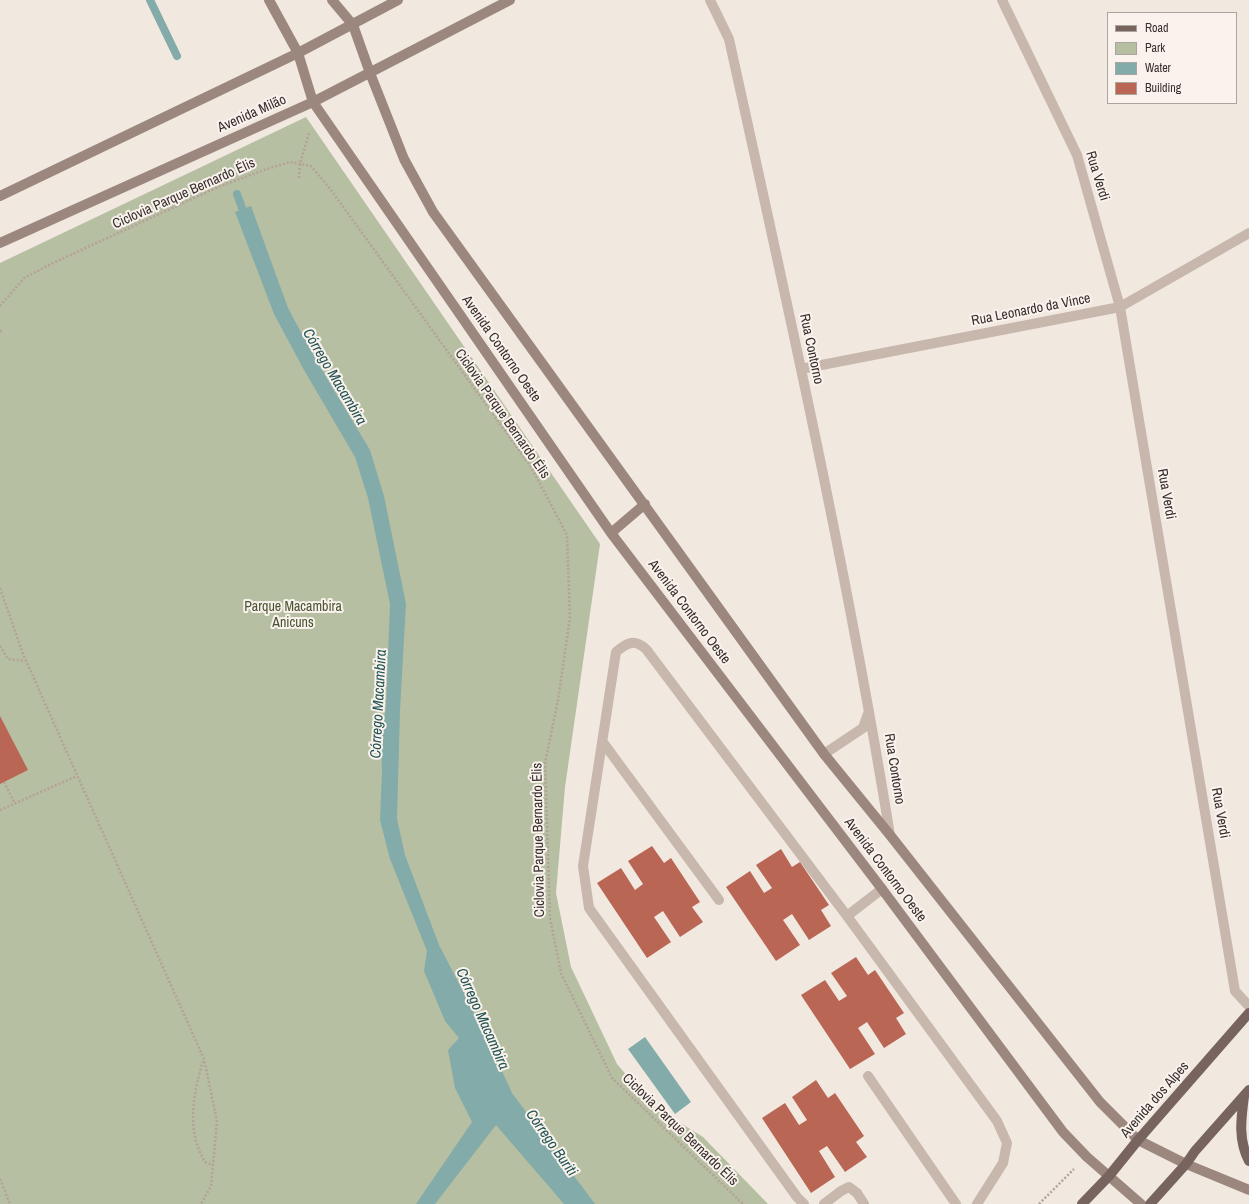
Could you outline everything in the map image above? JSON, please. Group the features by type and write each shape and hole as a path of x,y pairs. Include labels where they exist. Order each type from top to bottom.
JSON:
{"main road":[{"name":"Avenida Contorno Oeste","path":"269,0 298,53 313,102 612,533 882,888 1063,1132 1087,1157 1141,1204"},
{"name":"Avenida Contorno Oeste","path":"332,0 353,25 370,74 404,160 433,212 824,754 890,835 1100,1102 1138,1140 1186,1164 1249,1190"},
{"path":"0,196 298,53 398,0"},
{"name":"Avenida Milão","path":"0,243 313,102 370,74 510,0"},
{"path":"612,533 645,504"},
{"name":"Avenida dos Alpes","path":"1082,1204 1109,1176 1138,1140 1249,1013"},
{"path":"1246,1094 1241,1136 1244,1153 1249,1161"},
{"path":"1150,1204 1246,1094"}],"street":[{"name":"Rua Contorno","path":"710,0 729,39 801,369 870,709 890,835"},
{"name":"Rua Verdi","path":"1002,0 1076,155 1120,308 1236,991 1249,1006"},
{"name":"Rua Leonardo da Vince","path":"801,369 1120,308 1249,233"},
{"path":"804,1204 797,1197 589,908 584,866 602,740 616,652 629,643 638,643 646,649 847,916 997,1121 1007,1143 1003,1163 977,1204"},
{"name":"Rua Contorno","path":"824,754 863,728 870,709"},
{"path":"602,740 719,900"},
{"path":"847,916 882,888"},
{"path":"868,1076 956,1204"},
{"path":"824,1204 841,1191 849,1188 857,1193 864,1204"}],"path":[{"path":"299,178 300,164 309,133"},
{"name":"Ciclovia Parque Bernardo Élis","path":"0,306 24,278 53,263 218,187 267,169 290,162 311,166 331,190 531,467 567,535 570,618 558,700 545,764 550,918 561,973 612,1078 743,1204"},
{"path":"0,588 26,661 204,1059 217,1121 211,1186 201,1204"},
{"path":"0,646 8,659 26,661"},
{"path":"0,810 77,776"},
{"path":"4,782 15,804"},
{"path":"204,1059 196,1085 193,1130 199,1152 205,1162 213,1165"},
{"path":"1039,1204 1087,1157"},
{"path":"0,1179 10,1204"}],"green space":[{"name":"Parque Macambira Anicuns","path":"306,117 600,544 565,787 556,893 571,967 617,1064 653,1106 703,1137 768,1204 0,1204 0,263"}],"water":[{"path":"251,206 288,308 317,362 370,450 384,496 406,604 400,710 397,819 405,855 439,945 486,1036 512,1093 595,1204 564,1204 496,1125 435,1204 416,1204 472,1122 455,1088 448,1050 459,1038 445,1021 424,971 427,951 390,859 380,820 382,771 381,742 386,707 390,604 368,498 355,457 304,370 274,314 235,212"},
{"path":"645,1037 691,1102 675,1114 628,1049"}],"building":[{"path":"0,716 28,770 0,784"},
{"path":"652,846 664,863 671,858 700,902 692,907 703,922 680,937 663,911 654,917 671,942 647,958 597,883 621,868 635,890 643,884 628,861"},
{"path":"781,849 792,867 800,862 829,905 821,910 831,926 809,940 792,914 783,920 800,945 776,961 726,887 750,871 764,893 772,888 756,865"},
{"path":"856,957 868,975 875,970 904,1013 896,1018 906,1034 884,1048 867,1022 858,1028 875,1054 850,1069 801,995 825,980 839,1001 847,996 831,973"},
{"path":"816,1080 828,1098 835,1093 864,1136 856,1142 867,1157 845,1172 827,1146 819,1151 835,1177 811,1193 762,1118 785,1103 799,1125 807,1120 792,1097"}],"waterway":[{"name":"Córrego Macambira","path":"150,0 177,56"},
{"name":"Córrego Macambira","path":"237,194 246,219"}],"water label":[{"name":"Córrego Buriti","path":"551,1143"}]}
